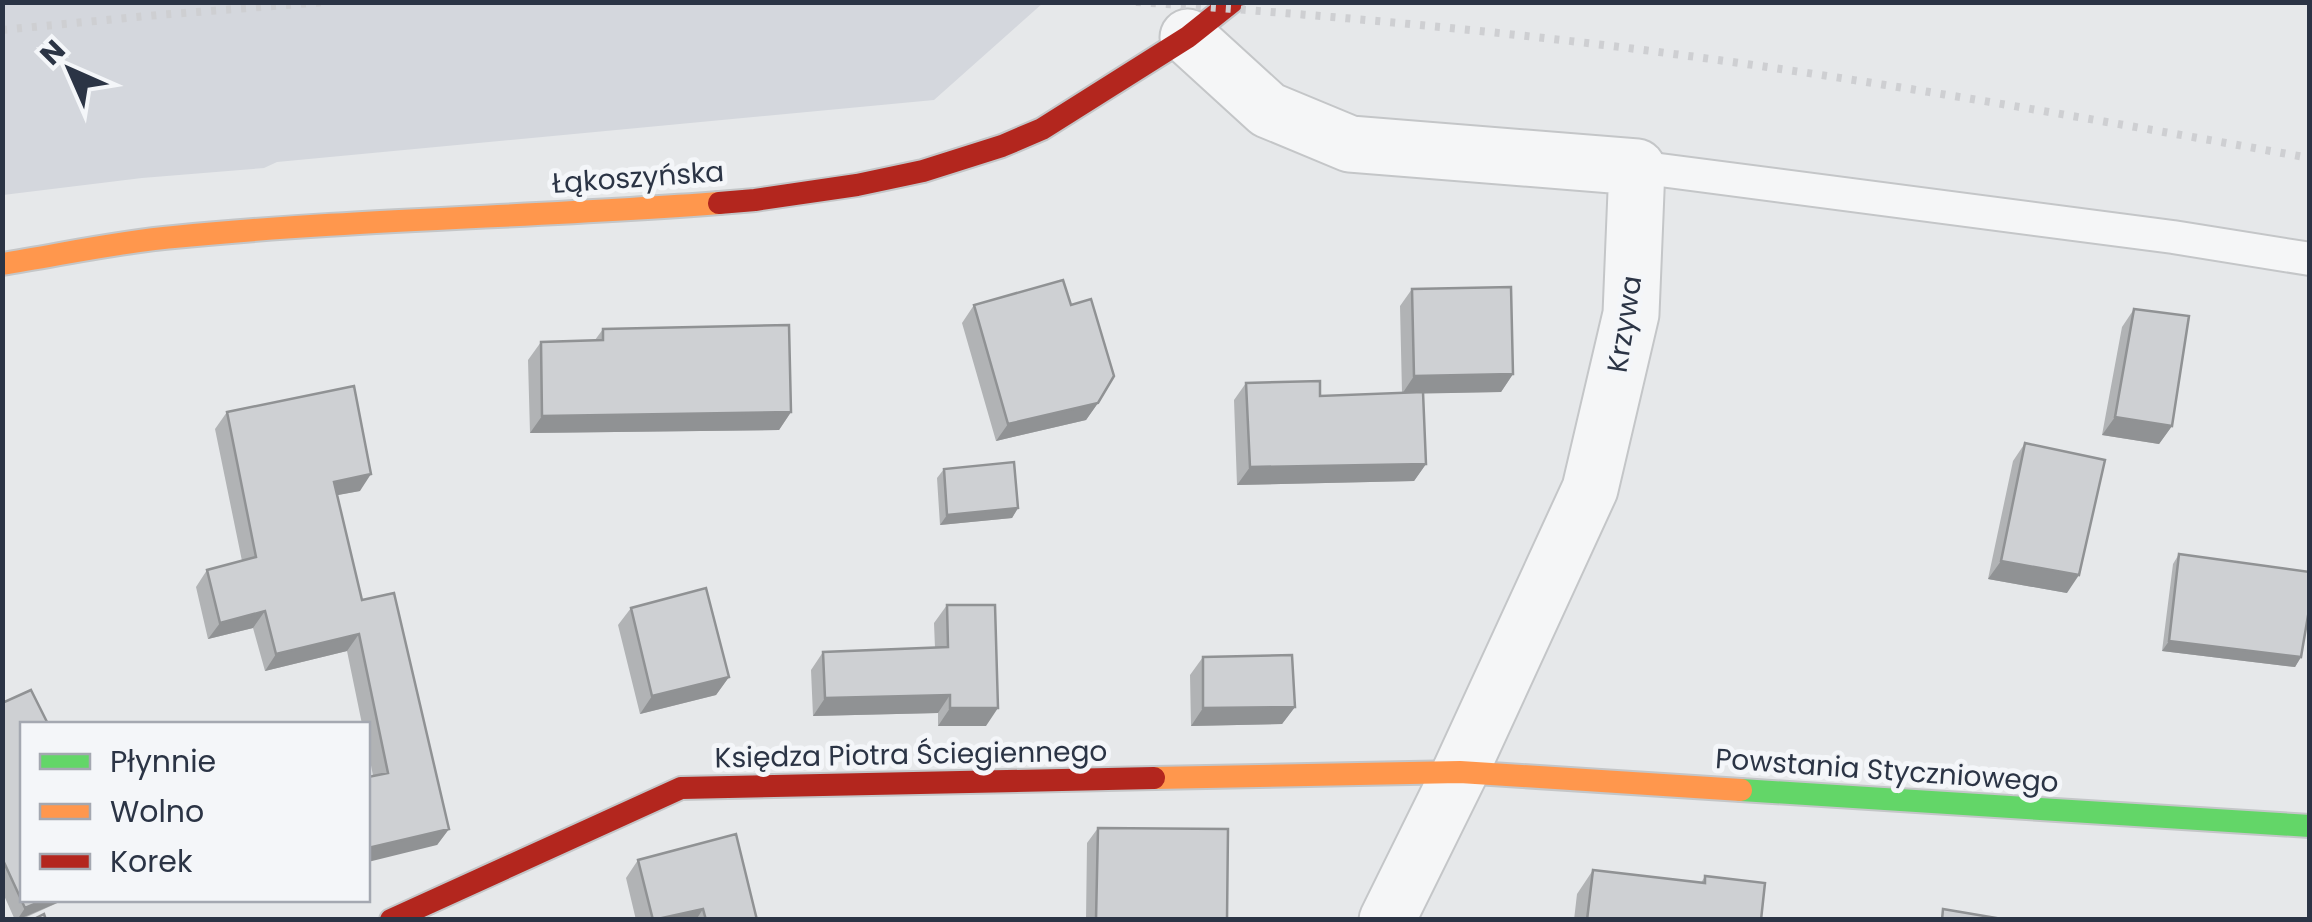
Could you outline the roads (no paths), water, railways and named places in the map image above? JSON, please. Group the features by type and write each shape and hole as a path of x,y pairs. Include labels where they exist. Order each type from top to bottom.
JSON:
{"street":[{"name":"Łąkoszyńska","path":"2,264 171,238 396,221 642,209 755,200 857,186 938,166 1042,129 1188,37 1232,2"},
{"path":"1188,37 1268,110 1350,144 1638,167"},
{"name":"Krzywa","path":"1387,920 1590,489 1632,314 1638,167"},
{"name":"Powstania Styczniowego","path":"1460,772 2310,826"},
{"name":"Księdza Piotra Ściegiennego","path":"391,920 681,788 1460,772"}],"lane":[{"path":"1638,167 2173,237 2310,259"}],"railway":[{"path":"2,30 325,2"},
{"path":"1136,2 1439,27 1707,58 2310,158"}]}
